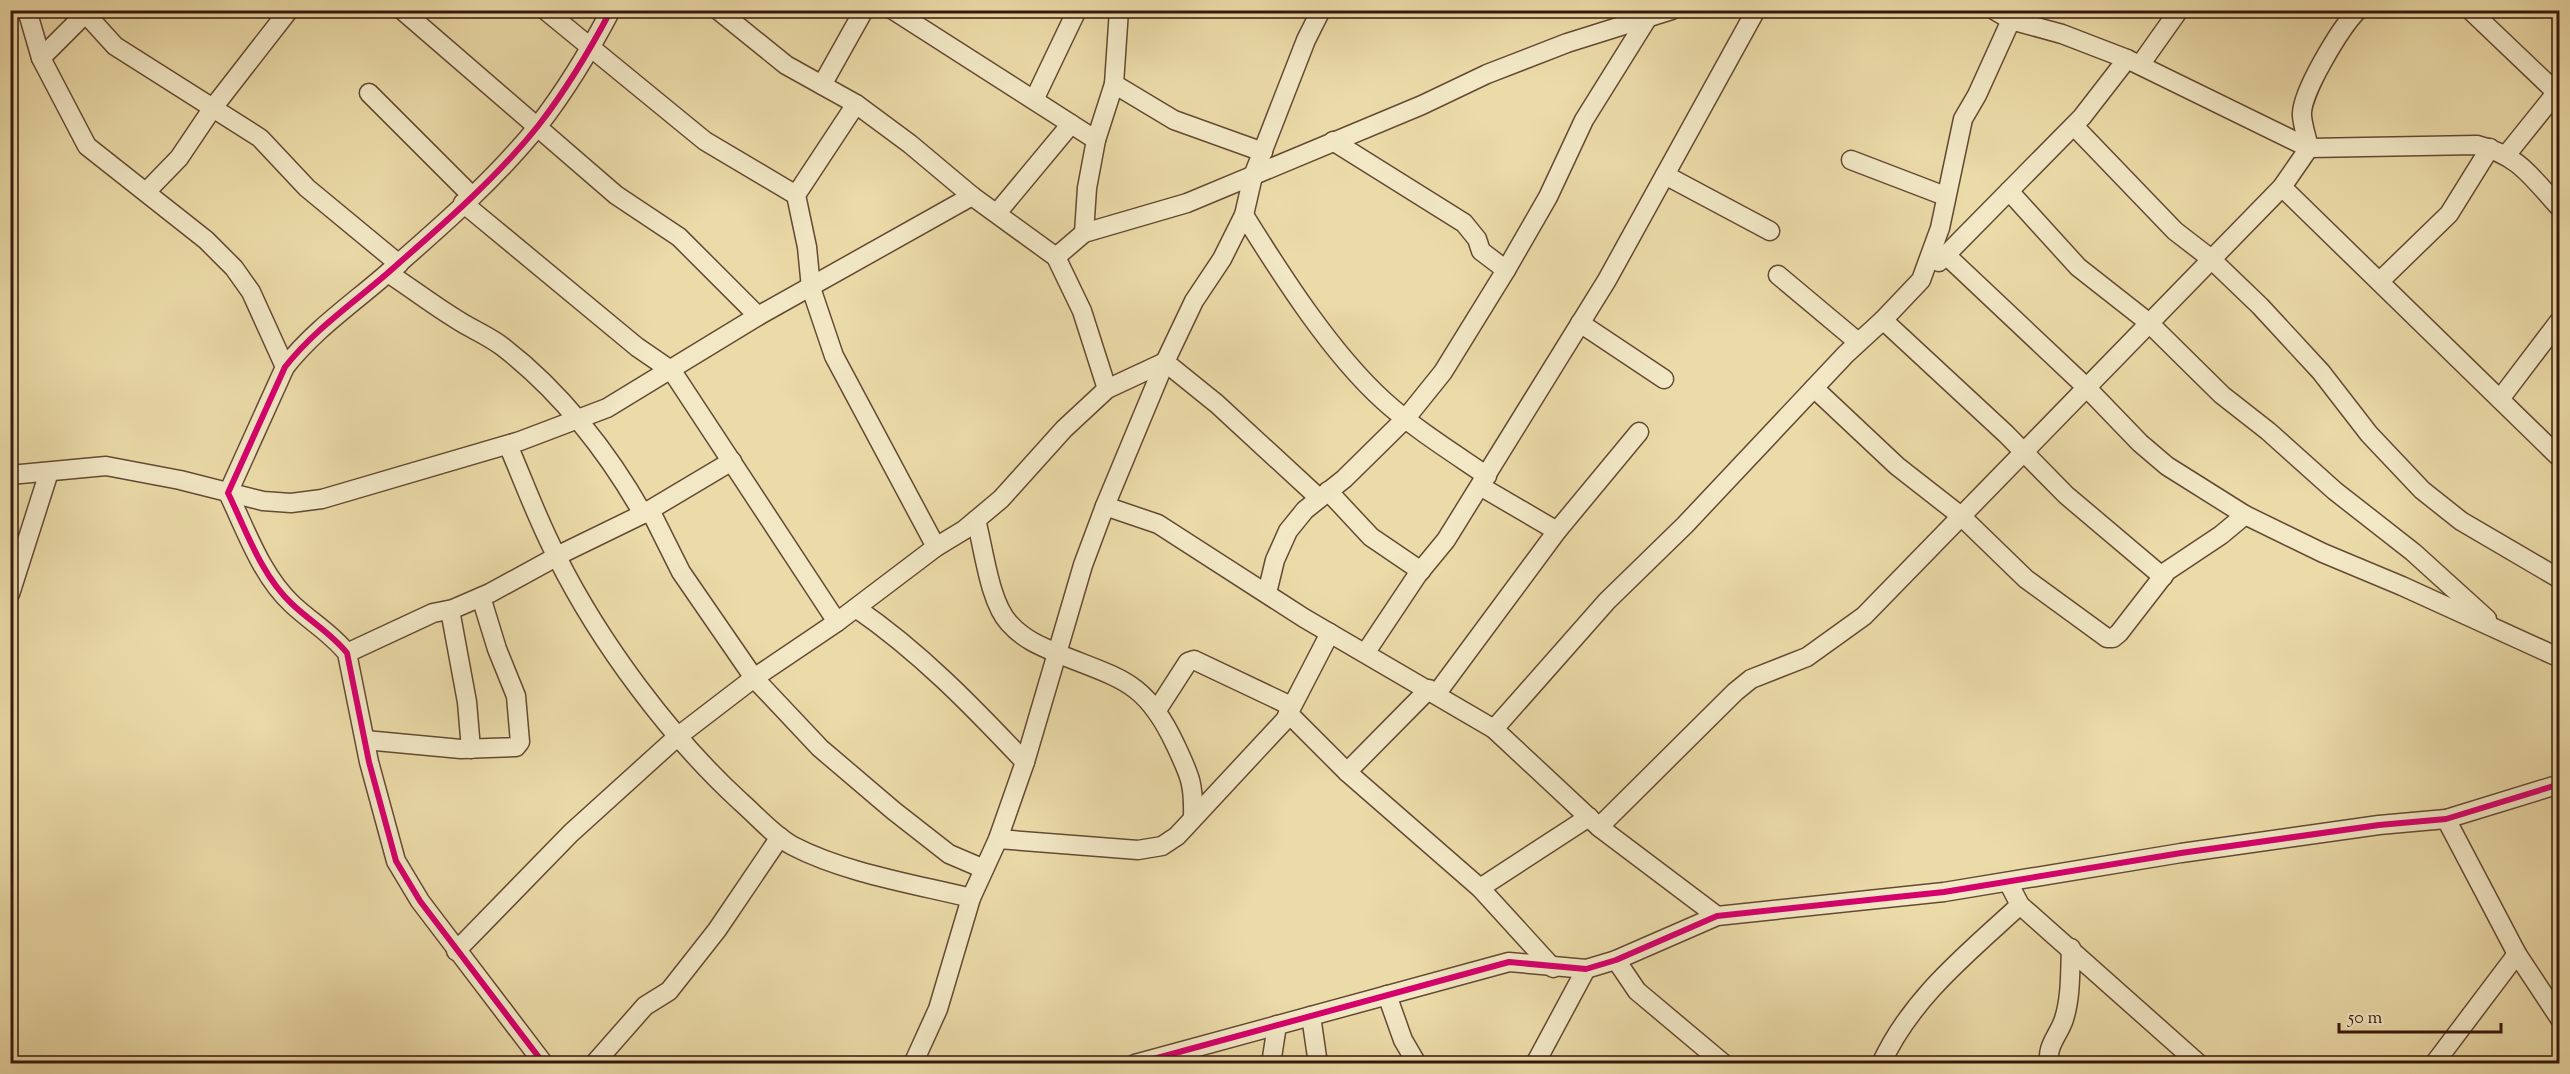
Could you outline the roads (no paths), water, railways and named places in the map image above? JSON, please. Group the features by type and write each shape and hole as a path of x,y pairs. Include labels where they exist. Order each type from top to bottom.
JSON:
{"street":[{"path":"27,10 41,58 87,146 206,240 234,268 251,292 285,367"},
{"path":"146,192 184,151 212,109 290,10"},
{"path":"402,10 616,195 679,237 758,316"},
{"path":"545,10 705,141 796,195"},
{"path":"228,493 285,367 312,335 393,268 467,199 538,126 591,48 611,10"},
{"path":"718,10 786,65 856,104 910,144 972,196 1056,257 1082,311 1107,388"},
{"path":"822,85 864,10"},
{"path":"893,10 1096,140"},
{"path":"1034,100 1077,10"},
{"path":"1084,233 1087,188 1096,140 1114,84 1119,10"},
{"path":"913,1064 938,1010 970,898 998,839 1025,762 1083,565 1105,506 1165,362 1194,301 1222,259 1244,216 1253,176 1306,40 1321,10"},
{"path":"1056,257 1084,233 1187,203 1422,105 1487,74 1567,44 1672,10"},
{"path":"1366,652 1420,571 1446,540 1607,280 1756,10"},
{"path":"1994,10 2011,20 2062,34 2134,62 2309,148 2476,145 2498,151 2519,163 2559,208"},
{"path":"1494,729 1607,601 1685,525 1858,342 1883,320 2074,126 2179,10"},
{"path":"1480,888 1594,822 1751,679 1807,657 1837,638 1864,616 2282,186 2309,148 2301,115 2306,96 2332,45 2358,10"},
{"path":"2380,281 2449,214 2498,151 2558,90 2470,10"},
{"path":"41,58 87,12 115,46 260,138 306,188 393,268 455,319 502,346 541,380 577,419 647,512 681,572 754,678 820,748 949,854 984,868"},
{"path":"1267,592 1275,560 1288,531 1323,494 1344,479 1406,418 1443,372 1548,197 1584,120 1647,19"},
{"path":"1921,280 1940,228 1963,119 1977,95 2011,20"},
{"path":"1114,84 1174,120 1263,152"},
{"path":"369,93 467,199 637,347 672,371 837,622"},
{"path":"856,104 796,195 807,246 811,288 834,356 936,547"},
{"path":"997,213 1071,124"},
{"path":"2074,126 2175,231 2210,258 2275,322 2321,372 2369,434 2422,490 2461,521 2559,579"},
{"path":"1333,141 1464,223 1477,238 1481,251 1506,270"},
{"path":"1851,160 1945,196"},
{"path":"1665,175 1770,231"},
{"path":"2282,186 2559,458"},
{"path":"2009,191 2078,267 2148,322 2222,395 2268,431 2335,491 2413,552 2500,631"},
{"path":"10,475 106,466 263,501 291,503 322,499 508,445 607,408 672,371 758,316 972,196"},
{"path":"1244,216 1329,340 1366,382 1406,418 1484,481 1557,531"},
{"path":"1946,255 2159,459 2244,515 2559,658"},
{"path":"1778,275 1858,342"},
{"path":"1883,320 2110,535 2163,577"},
{"path":"2500,399 2559,320"},
{"path":"1580,322 1664,379"},
{"path":"456,951 571,833 677,737 754,678 837,622 936,547 976,520 1001,499 1064,429 1107,388 1165,362"},
{"path":"1165,362 1371,537 1420,571"},
{"path":"1814,388 1837,413 1897,466 1961,516 2026,579 2107,638 2113,638 2120,633 2167,571 2221,536 2244,515"},
{"path":"1347,772 1433,691 1557,531 1639,432"},
{"path":"508,445 556,557 615,653 677,737 708,772 780,837 817,858 970,898"},
{"path":"347,654 433,613 450,610 481,597 647,512 732,461"},
{"path":"10,594 49,472"},
{"path":"228,493 268,575 292,604 336,639 347,654 365,740 396,861 420,901 456,951 544,1064"},
{"path":"1105,506 1158,524 1330,633 1433,691 1494,729 1594,822 1717,916"},
{"path":"976,520 998,608 1021,635 1123,679 1152,701 1194,788 1193,818"},
{"path":"365,740 471,749 516,747 522,738 516,696 497,649 481,597"},
{"path":"856,608 899,638 931,665 1025,762"},
{"path":"450,610 466,702 471,749"},
{"path":"998,839 1138,850 1162,846 1177,836 1280,727 1330,633"},
{"path":"1157,710 1188,662 1194,660 1290,709 1347,772 1480,888 1553,968"},
{"path":"1135,1064 1509,962 1529,962 1553,968 1586,969 1616,960 1717,916 1944,892 2344,830 2446,819 2559,784"},
{"path":"2446,819 2517,954 2559,1019"},
{"path":"594,1064 645,1006 669,991 717,930 780,837"},
{"path":"2008,882 2020,905 2199,1064"},
{"path":"1881,1064 1890,1043 1916,1004 2020,905"},
{"path":"2050,1064 2048,1057 2050,1046 2063,1021 2068,997 2071,948"},
{"path":"2434,1064 2517,954"},
{"path":"1616,960 1637,991 1724,1064"},
{"path":"1535,1064 1586,969"},
{"path":"1387,995 1403,1040 1417,1064"},
{"path":"1311,1016 1318,1064"},
{"path":"1271,1064 1277,1025"}]}
